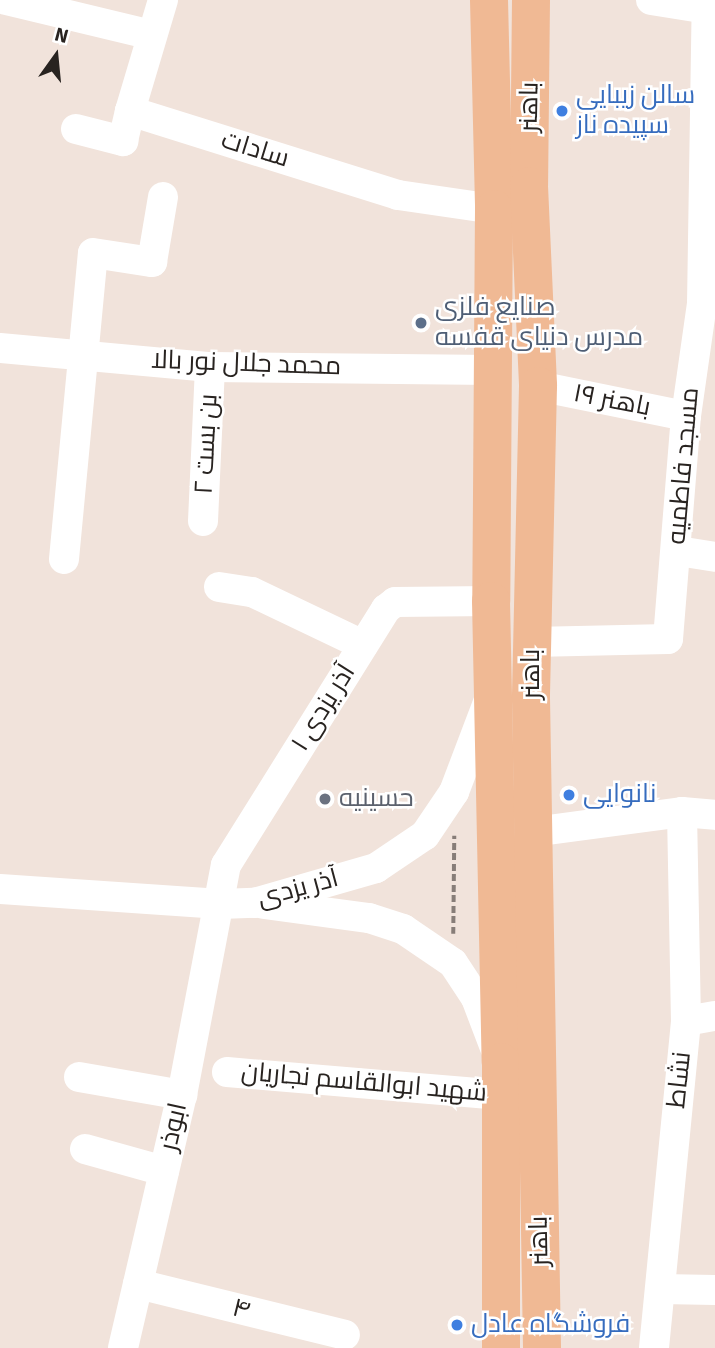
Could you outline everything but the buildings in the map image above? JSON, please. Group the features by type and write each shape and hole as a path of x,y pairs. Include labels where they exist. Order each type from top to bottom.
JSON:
{"main road":[{"name":"باهنر","path":"489,0 494,209 491,601 501,1078 501,1348"},
{"name":"باهنر","path":"531,0 529,187 538,386 532,642 533,832 542,1348"}],"street":[{"path":"6,0 152,35"},
{"path":"76,129 124,141 130,111 163,0"},
{"path":"651,0 709,6"},
{"name":"مسجد فاطمیه","path":"532,642 668,639 678,551 686,416 708,306 709,6"},
{"name":"سادات","path":"130,111 398,195 494,209"},
{"path":"64,559 93,253 152,262 163,197"},
{"name":"محمد جلال نور بالا","path":"0,348 210,367 492,370"},
{"name":"بن بست ۲","path":"204,521 210,367"},
{"name":"باهنر ۱۹","path":"538,386 686,416"},
{"path":"678,551 715,557"},
{"path":"219,587 263,596 363,645"},
{"name":"آذر یزدی ۱","path":"220,904 226,865 363,645 395,602 491,601"},
{"name":"آذر یزدی","path":"0,889 220,904 254,903 376,867 425,835 454,792 493,691"},
{"path":"533,832 682,812 715,815"},
{"name":"نشاط","path":"654,1348 701,1019 682,812"},
{"path":"254,903 369,918 403,929 453,963 476,998 501,1078"},
{"name":"ابوذر","path":"123,1348 182,1095 220,904"},
{"name":"شهید ابوالقاسم نجاریان","path":"227,1072 501,1078"},
{"path":"79,1077 182,1095"},
{"path":"85,1149 164,1171"},
{"name":"۴","path":"138,1284 345,1335"},
{"path":"661,1289 715,1290"}],"path":[{"path":"453,963 454,792"}],"place":[{"name":"سالن زیبایی سپیده ناز","path":"562,111"},
{"name":"صنایع فلزی مدرس دنیای قفسه","path":"421,323"},
{"name":"نانوایی","path":"569,795"},
{"name":"حسینیه","path":"325,799"},
{"name":"فروشگاه عادل","path":"457,1325"}]}
